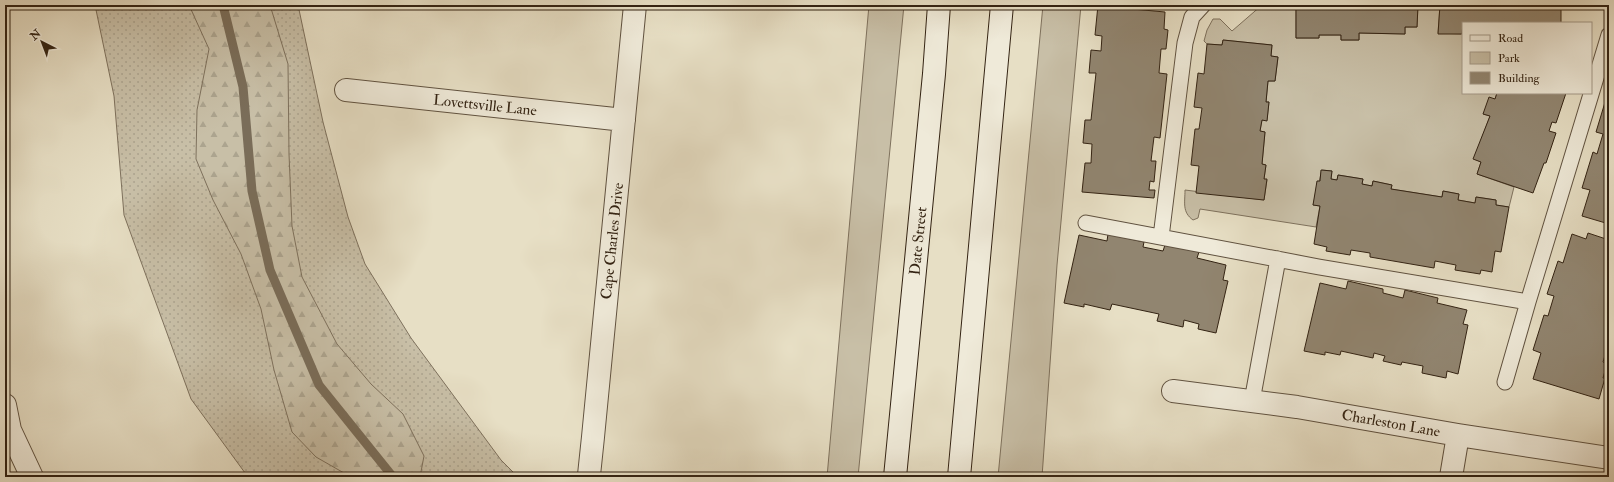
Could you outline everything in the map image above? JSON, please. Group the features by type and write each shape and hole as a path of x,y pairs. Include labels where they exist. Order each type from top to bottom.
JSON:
{"street":[{"name":"Cape Charles Drive","path":"590,477 591,452 636,5"},
{"name":"Date Street","path":"895,477 939,5"},
{"path":"959,477 1002,5"},
{"name":"Lovettsville Lane","path":"346,90 624,120"},
{"name":"Charleston Lane","path":"1173,391 1298,407 1458,435 1609,458"},
{"path":"5,405 10,430 32,477"},
{"path":"1451,477 1458,435"}],"lane":[{"path":"1161,237 1184,43 1192,17 1203,5"},
{"path":"1592,92 1609,36"},
{"path":"1505,382 1591,94"},
{"path":"1086,223 1278,259 1528,302"},
{"path":"1252,401 1278,259"}],"green space":[{"path":"95,5 298,5 323,122 348,217 365,264 411,338 501,460 518,477 248,477 191,399 124,215 114,96"},
{"path":"189,5 270,5 288,64 289,154 292,226 302,277 337,344 371,384 403,414 424,456 420,477 351,477 316,457 292,432 274,370 261,309 241,254 213,200 196,159 197,110 209,49"},
{"path":"869,5 904,5 858,477 827,477"},
{"path":"1043,5 1081,5 1057,265 1042,477 998,477"},
{"path":"1262,5 1296,5 1296,38 1319,38 1319,35 1341,35 1341,40 1359,40 1359,33 1405,34 1405,27 1417,27 1418,5 1440,5 1438,33 1461,34 1462,31 1462,94 1497,94 1495,99 1483,114 1490,116 1474,159 1481,162 1477,174 1514,187 1509,207 1496,205 1496,200 1476,197 1475,203 1458,200 1459,194 1443,191 1442,197 1391,189 1392,185 1373,181 1372,186 1362,184 1363,179 1338,175 1337,180 1331,179 1332,171 1322,170 1313,205 1320,206 1316,227 1200,209 1198,218 1193,220 1187,214 1185,190 1264,200 1267,180 1264,179 1266,165 1262,164 1265,132 1260,131 1262,120 1267,120 1269,102 1266,102 1268,81 1275,81 1278,57 1271,56 1272,45 1223,40 1222,45 1207,44 1204,41 1207,30 1213,19 1220,19 1232,31"}],"building":[{"path":"1098,5 1111,5 1111,7 1165,12 1164,29 1168,30 1166,49 1161,49 1159,73 1167,74 1160,138 1154,137 1151,161 1156,161 1154,182 1150,181 1149,190 1155,190 1154,198 1082,192 1085,163 1091,163 1092,144 1083,143 1085,120 1091,120 1096,73 1089,73 1091,50 1101,51 1102,36 1095,35"},
{"path":"1296,5 1418,5 1417,27 1405,27 1405,34 1359,33 1359,40 1341,40 1341,35 1319,35 1319,38 1296,38"},
{"path":"1440,5 1561,5 1561,22 1462,22 1462,34 1438,34"},
{"path":"1223,40 1272,45 1271,56 1278,57 1275,81 1268,81 1266,102 1269,102 1267,121 1262,120 1260,131 1265,132 1262,164 1266,165 1264,179 1267,179 1264,200 1196,193 1199,166 1191,165 1195,129 1199,129 1202,108 1194,107 1198,73 1204,74 1207,44 1222,45"},
{"path":"1497,94 1566,94 1556,123 1552,122 1549,131 1556,133 1546,163 1544,163 1533,193 1477,174 1481,162 1473,159 1490,116 1483,114 1489,97 1495,99"},
{"path":"1606,99 1609,99 1609,224 1582,216 1590,190 1582,188 1593,152 1597,154 1603,134 1596,132"},
{"path":"1321,170 1332,171 1331,179 1337,180 1338,175 1363,179 1362,184 1372,186 1373,181 1392,185 1391,189 1442,197 1443,191 1459,194 1458,200 1475,203 1476,197 1496,200 1496,205 1509,207 1501,252 1495,251 1492,272 1481,270 1480,274 1455,270 1456,265 1435,261 1434,268 1370,257 1370,253 1351,250 1350,255 1326,251 1327,247 1314,244 1320,206 1313,205 1317,181 1320,181"},
{"path":"1588,233 1609,240 1609,342 1603,362 1607,364 1599,399 1533,379 1541,353 1533,350 1544,315 1548,316 1554,296 1547,294 1558,261 1563,263 1572,234 1586,239"},
{"path":"1108,234 1144,242 1143,247 1163,251 1165,245 1199,252 1197,258 1226,265 1223,280 1228,281 1216,333 1198,329 1199,324 1184,320 1183,327 1157,321 1159,314 1112,304 1110,310 1084,304 1084,307 1064,303 1079,235 1107,241"},
{"path":"1348,281 1383,289 1383,293 1403,298 1405,290 1438,298 1437,303 1467,310 1463,324 1468,325 1458,374 1447,371 1446,378 1422,373 1423,366 1402,362 1401,365 1383,361 1385,356 1374,353 1373,358 1341,351 1340,355 1325,352 1325,355 1304,351 1320,283 1346,289"}],"waterway":[{"path":"223,5 243,87 252,191 270,270 319,385 393,477"}]}
